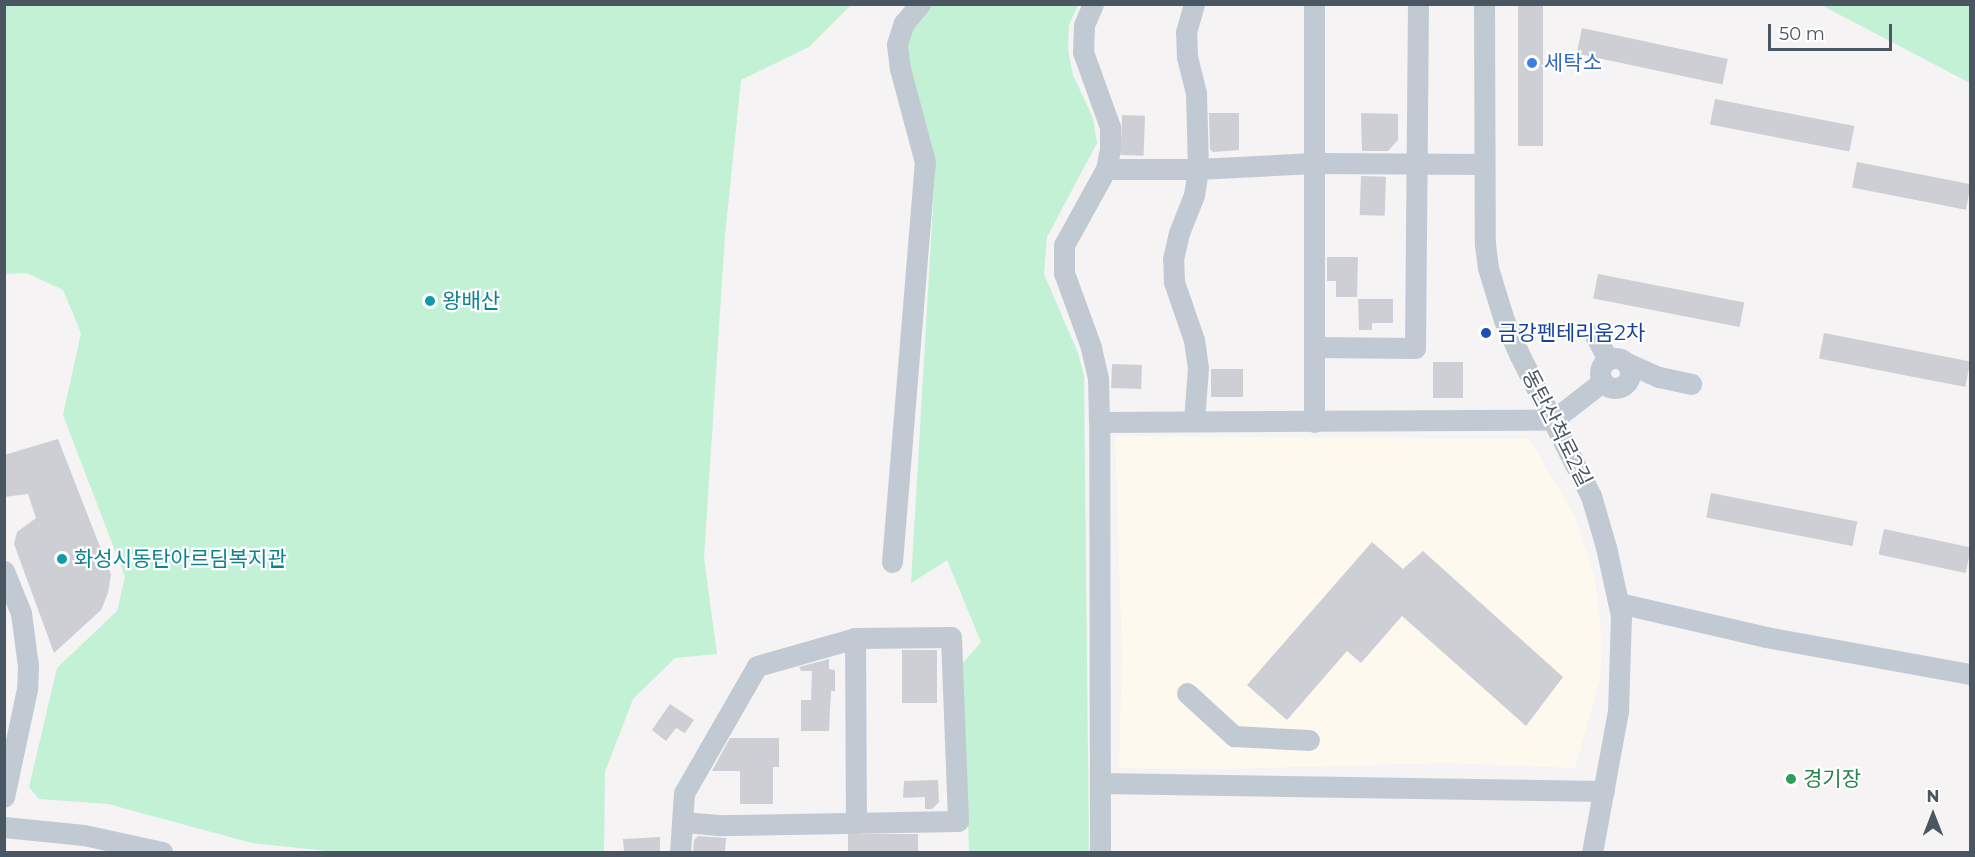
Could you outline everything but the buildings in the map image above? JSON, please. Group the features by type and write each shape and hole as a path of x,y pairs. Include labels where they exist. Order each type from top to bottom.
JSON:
{"street":[{"path":"892,562 926,162 900,69 897,44 904,23 920,4"},
{"path":"1093,4 1084,25 1083,52 1110,127 1110,149 1106,170 1064,245 1064,273 1091,347 1098,378 1100,422 1100,852"},
{"path":"1194,4 1186,32 1187,57 1196,93 1198,169 1194,195 1179,233 1173,259 1174,282 1194,340 1198,368 1194,421"},
{"path":"1314,4 1316,347 1314,422"},
{"path":"1316,347 1415,348 1418,4"},
{"name":"동탄산척로2길","path":"1484,4 1485,244 1488,268 1508,329 1591,496 1619,603 1622,642 1618,711 1592,852"},
{"path":"1106,170 1418,161 1484,164"},
{"path":"1595,335 1621,368"},
{"path":"1100,422 1553,420 1602,382 1601,367 1621,368 1691,384"},
{"path":"4,571 21,613 28,666 27,689 4,797"},
{"path":"1619,603 1766,637 1971,674"},
{"path":"680,852 682,822 684,793 757,666 855,638 951,637 958,821 718,825 682,822"},
{"path":"855,638 856,823"},
{"path":"1187,693 1234,736 1309,740"},
{"path":"1100,783 1604,791"},
{"path":"4,827 84,836 162,852"}],"shaded area":[{"path":"1115,436 1529,439 1574,515 1595,579 1602,641 1600,680 1575,768 1445,763 1225,769 1119,768 1122,656"}],"green space":[{"path":"4,5 851,5 809,47 741,80 725,235 704,558 717,654 675,658 633,699 605,772 604,852 337,852 252,843 108,804 39,799 29,787 57,668 117,611 125,577 63,415 81,333 63,290 27,273 5,274"},
{"path":"931,5 1078,5 1069,25 1068,50 1073,75 1093,118 1097,143 1047,237 1044,274 1078,353 1084,375 1089,852 969,852 963,663 981,642 947,560 911,583 935,171 906,55 906,33"},
{"path":"1821,5 1970,5 1970,83"}],"place":[{"name":"세탁소","path":"1532,63"},
{"name":"왕배산","path":"430,301"},
{"name":"금강펜테리움2차","path":"1486,333"},
{"name":"화성시동탄아르딤복지관","path":"62,559"},
{"name":"경기장","path":"1791,779"}]}
